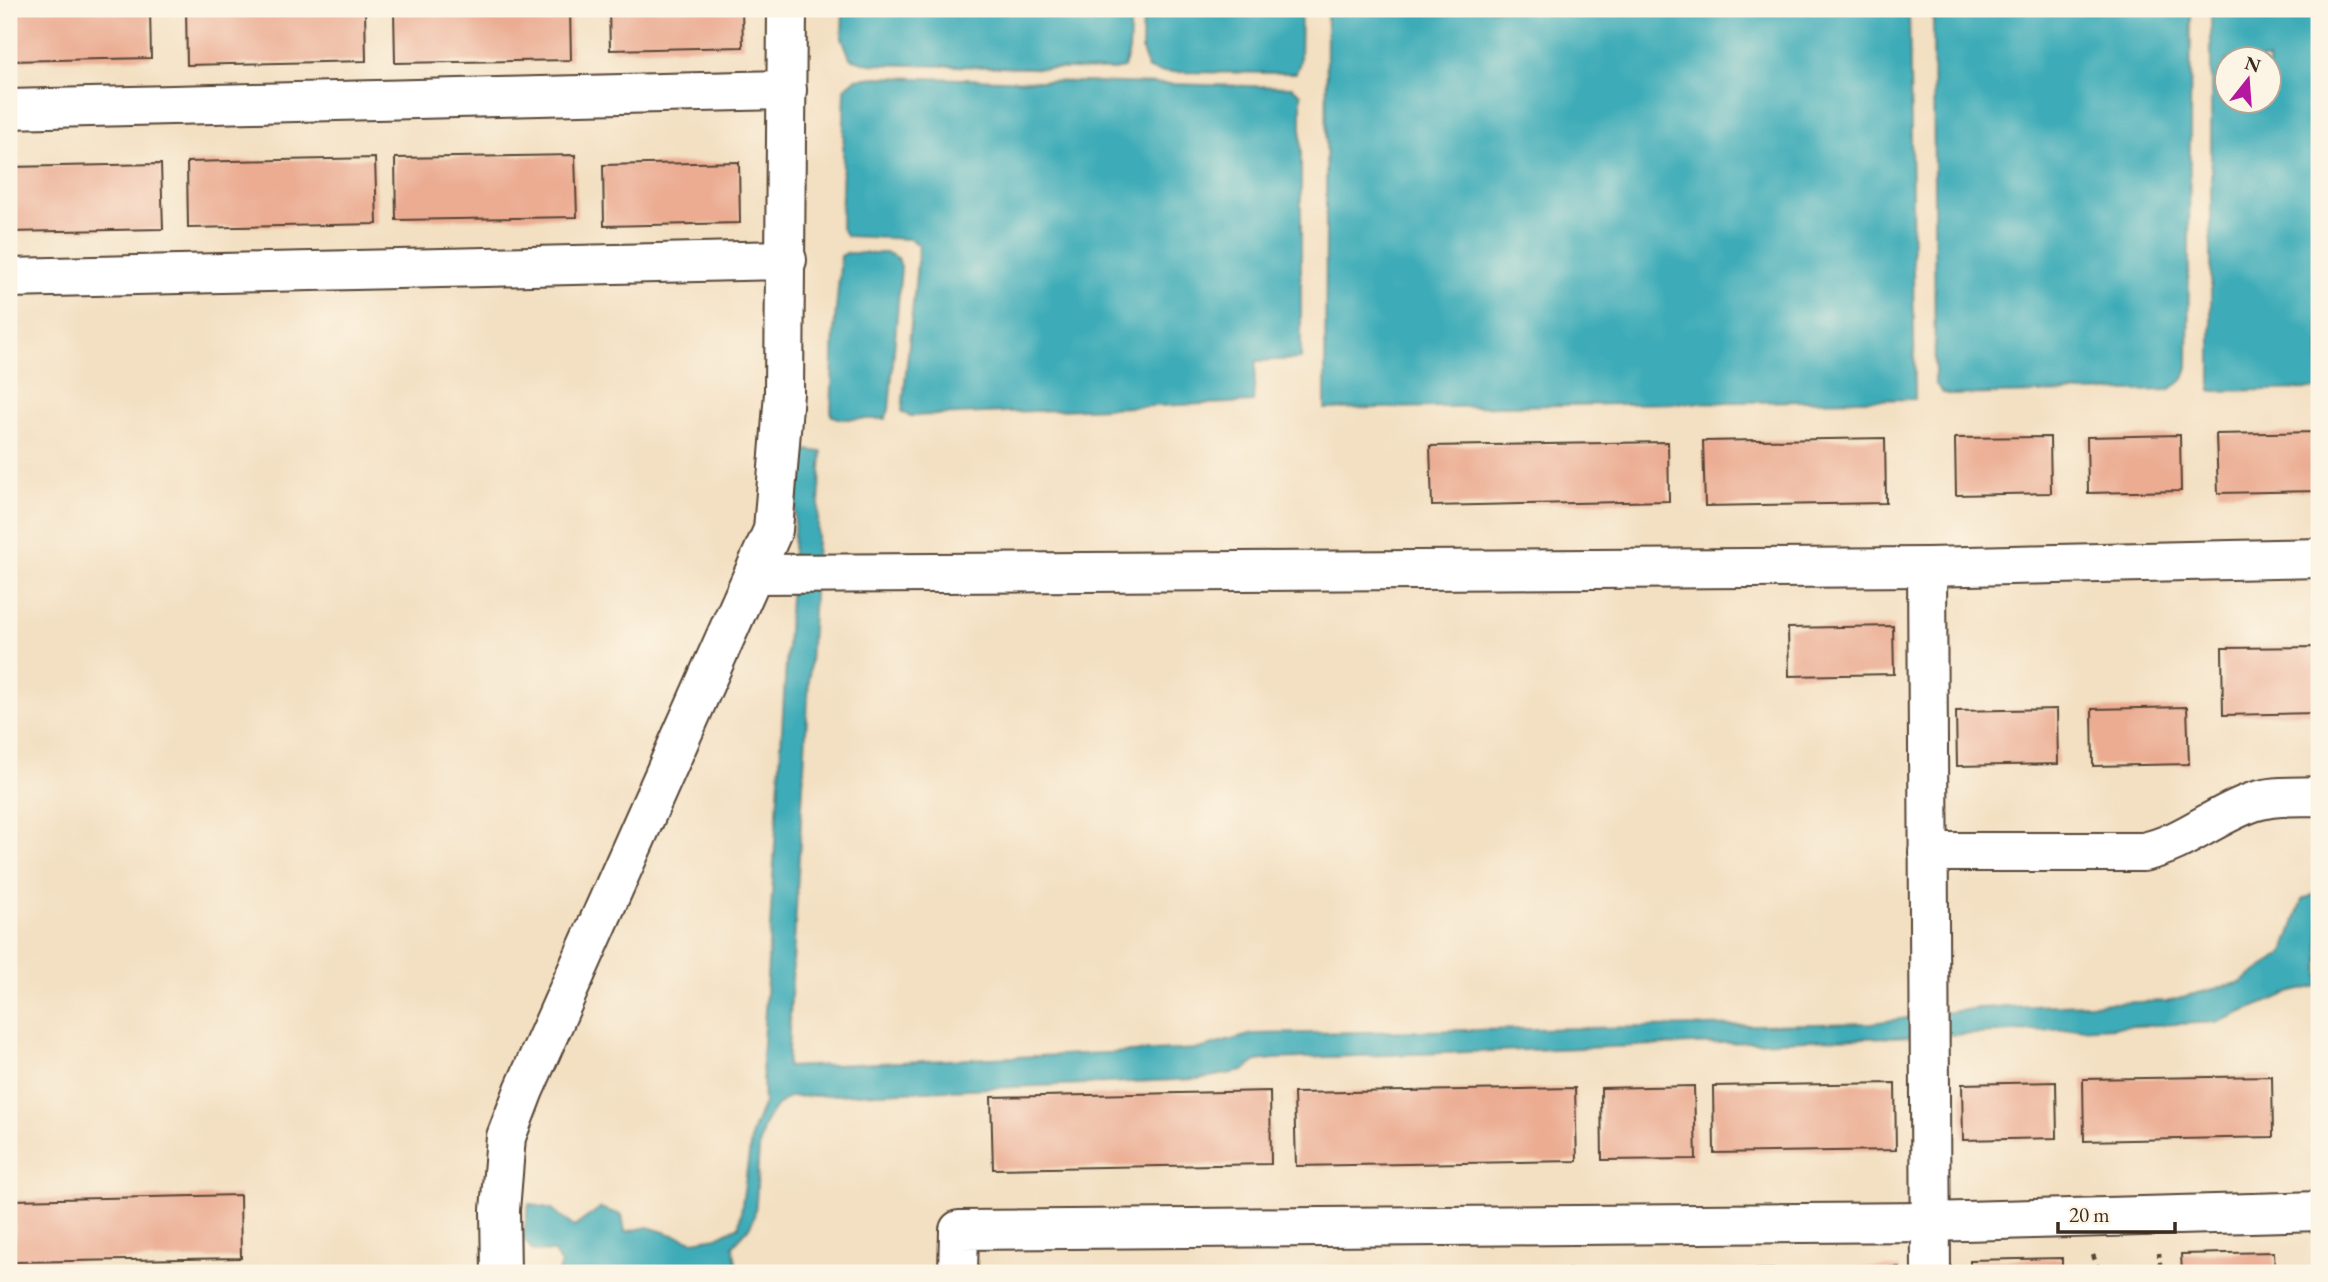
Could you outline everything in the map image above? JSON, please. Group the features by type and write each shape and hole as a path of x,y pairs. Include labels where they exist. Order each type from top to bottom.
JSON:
{"street":[{"path":"501,1273 500,1210 506,1137 524,1090 773,530 784,393 787,9"},
{"path":"9,109 787,90"},
{"path":"9,278 787,260"},
{"path":"754,574 1927,566 2319,558"},
{"path":"1927,566 1931,1273"},
{"path":"1928,852 2143,852 2164,848 2250,803 2272,797 2319,796"},
{"path":"958,1273 959,1230 1930,1222 2319,1211"}],"water":[{"path":"843,9 1131,9 1129,51 1124,68 1113,70 870,64 850,58 842,37"},
{"path":"1143,9 1301,9 1300,62 1296,73 1159,72 1148,69 1142,50"},
{"path":"1327,9 1909,9 1915,399 1325,409"},
{"path":"1933,9 2191,9 2188,367 2184,379 2169,390 1951,395 1943,393 1935,383"},
{"path":"2211,9 2319,9 2319,389 2211,391"},
{"path":"877,77 1292,87 1301,94 1301,359 1256,361 1253,402 910,416 902,412 919,245 910,239 847,236 841,228 845,88 856,79"},
{"path":"847,253 887,253 898,258 901,267 889,410 885,419 840,419 831,415 834,331 841,256"},
{"path":"799,449 822,452 787,1067 1199,1049 1253,1034 1872,1023 1979,1008 2166,1001 2242,982 2284,952 2302,900 2319,892 2319,986 2292,992 2218,1022 1974,1034 1273,1059 1257,1061 1243,1071 1198,1079 789,1097 767,1120 761,1135 753,1221 733,1246 738,1273 557,1273 561,1265 554,1252 533,1251 523,1238 529,1204 552,1209 574,1227 600,1208 622,1215 625,1232 648,1227 693,1241 717,1237 739,1226 752,1133 764,1103 762,1060"}],"building":[{"path":"9,9 150,9 151,58 9,61"},
{"path":"186,9 365,9 366,61 187,65"},
{"path":"394,9 570,9 571,60 395,63"},
{"path":"609,9 742,9 743,47 610,50"},
{"path":"575,155 577,217 396,220 395,158"},
{"path":"375,158 377,224 188,228 187,162"},
{"path":"739,162 740,223 604,226 603,165"},
{"path":"161,164 163,229 9,232 9,167"},
{"path":"2319,432 2319,491 2218,493 2216,434"},
{"path":"2180,435 2181,491 2088,493 2087,437"},
{"path":"2050,437 2051,493 1956,495 1955,438"},
{"path":"1885,438 1886,503 1705,506 1703,441"},
{"path":"1668,442 1669,501 1432,506 1430,446"},
{"path":"1893,626 1894,674 1789,676 1788,628"},
{"path":"2319,647 2319,713 2223,715 2222,648"},
{"path":"2187,707 2189,764 2093,766 2092,709"},
{"path":"2057,709 2058,764 1957,766 1956,711"},
{"path":"2272,1076 2273,1137 2084,1141 2083,1079"},
{"path":"2316,1077 2319,1077 2319,1129 2317,1129"},
{"path":"2056,1082 2057,1138 1963,1140 1962,1084"},
{"path":"1895,1083 1896,1150 1714,1153 1713,1086"},
{"path":"1694,1086 1696,1159 1602,1160 1601,1088"},
{"path":"1575,1088 1577,1161 1296,1166 1294,1093"},
{"path":"1270,1091 1271,1164 993,1169 991,1097"},
{"path":"240,1195 241,1258 15,1262 13,1200"},
{"path":"2274,1252 2275,1273 2182,1273 2181,1254"},
{"path":"2062,1258 2062,1273 1970,1273 1970,1260"},
{"path":"1900,1267 1900,1273 1722,1273 1722,1270"},
{"path":"1584,1269 1584,1273 1501,1273 1501,1271"},
{"path":"1698,1270 1698,1273 1637,1273 1637,1271"}]}
